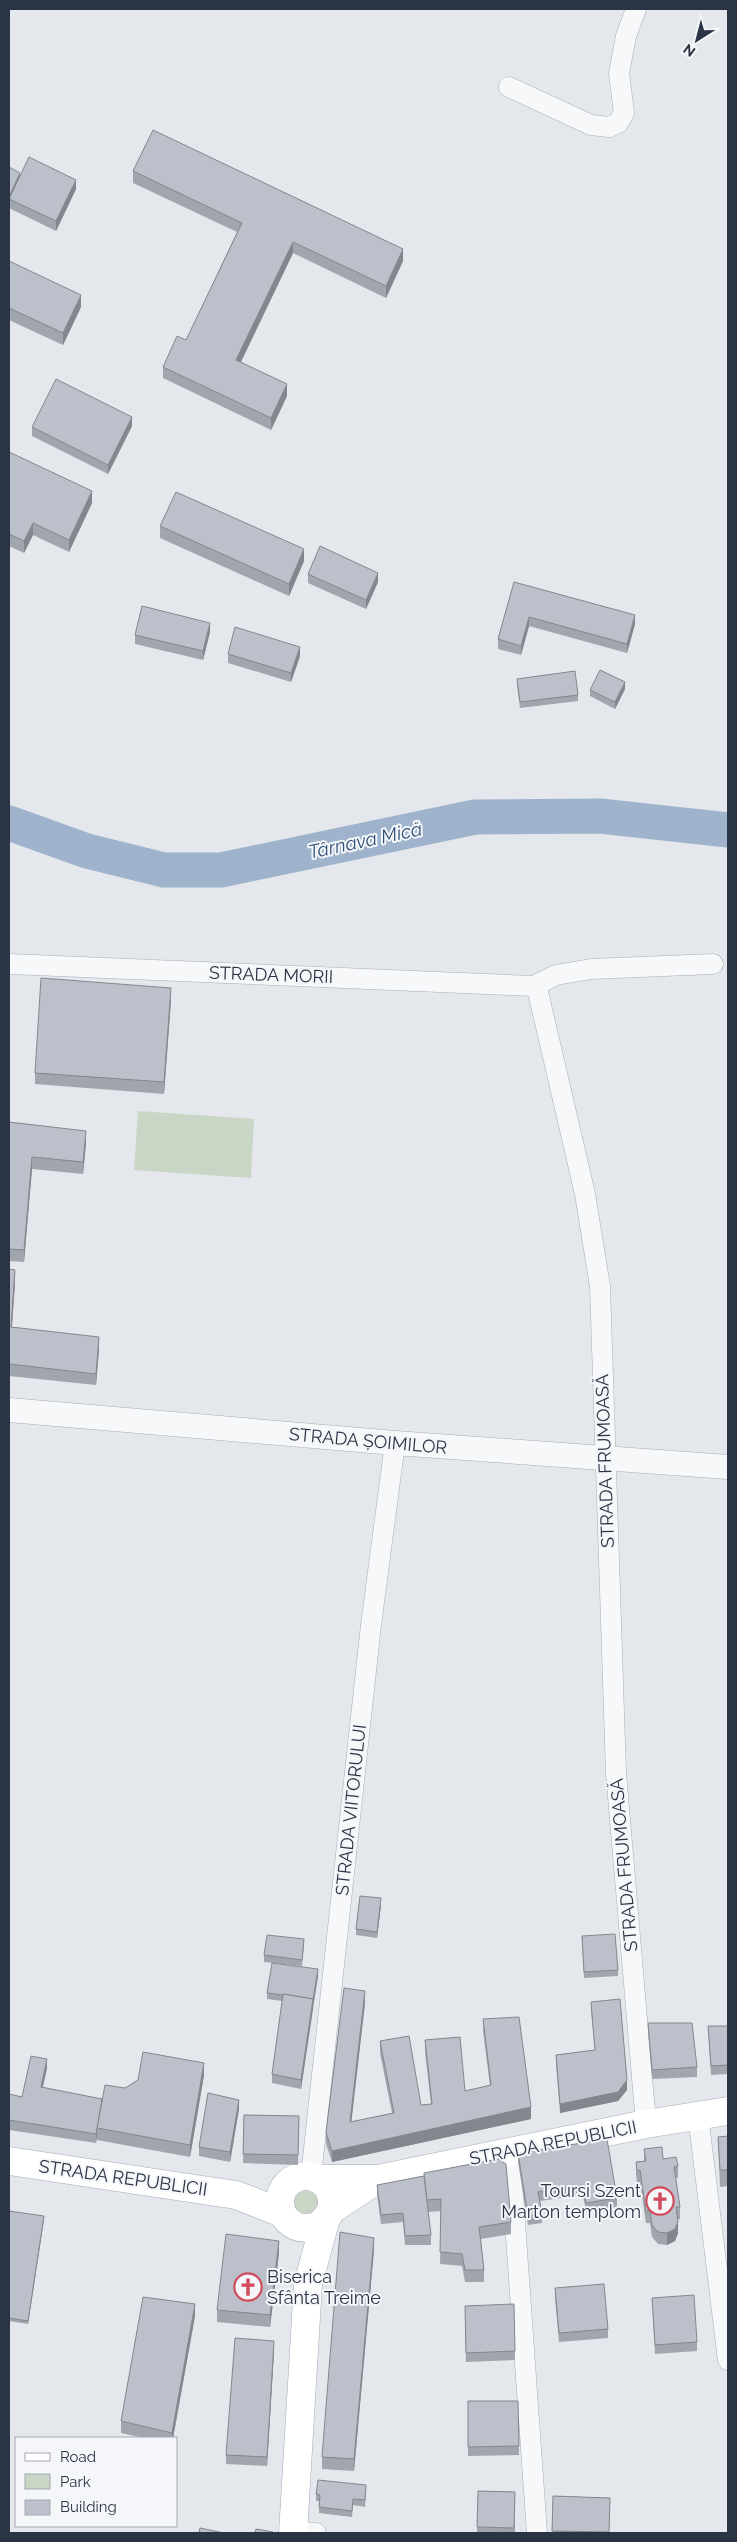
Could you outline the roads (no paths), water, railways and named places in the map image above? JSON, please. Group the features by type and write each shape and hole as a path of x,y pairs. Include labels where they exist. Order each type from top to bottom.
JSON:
{"main road":[{"name":"STRADA REPUBLICII","path":"236,2195 306,2179 378,2179 646,2124 728,2111"},
{"name":"STRADA REPUBLICII","path":"9,2161 236,2195 288,2219"},
{"path":"301,2532 308,2284 300,2241 288,2219 280,2197 306,2179 330,2192 329,2214 308,2284"},
{"name":"STRADA REPUBLICII","path":"329,2214 378,2179"},
{"path":"288,2219 311,2228 329,2214"}],"street":[{"path":"509,87 591,125 609,127 618,122 624,113 619,73 626,36 636,9"},
{"name":"STRADA MORII","path":"9,964 534,986"},
{"path":"534,986 556,974 591,969 713,964"},
{"name":"STRADA FRUMOASĂ","path":"534,986 538,992 594,1236 600,1286 604,1459 616,1773 646,2124"},
{"name":"STRADA ȘOIMILOR","path":"9,1410 395,1443 728,1467"},
{"name":"STRADA VIITORULUI","path":"306,2179 370,1635 395,1443"},
{"path":"698,2115 728,2360"},
{"path":"510,2152 537,2533"}],"waterway":[{"name":"Târnava Mică","path":"9,823 87,851 164,870 221,870 475,817 600,816 728,830"}],"place":[{"name":"Toursi Szent Marton templom","path":"660,2201"},
{"name":"Biserica Sfânta Treime","path":"248,2287"}]}
